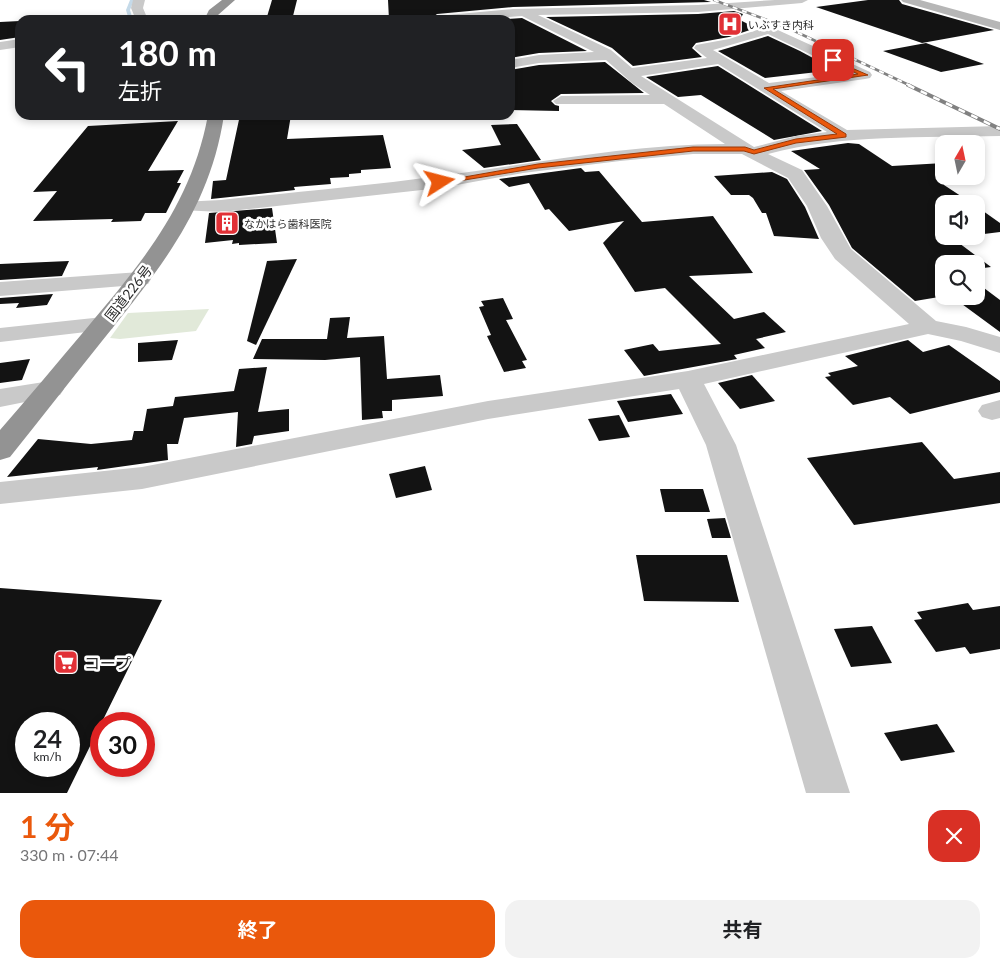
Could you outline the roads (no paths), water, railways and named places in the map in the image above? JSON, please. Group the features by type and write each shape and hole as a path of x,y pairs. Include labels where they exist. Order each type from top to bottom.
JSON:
{"highway":[{"path":"212,15 229,0"},
{"name":"国道226号","path":"0,450 140,278 188,206 211,145 215,120"}],"street":[{"path":"139,0 137,8 140,15"},
{"path":"485,15 525,12 703,8 776,4 802,0"},
{"path":"907,0 1000,26"},
{"path":"471,3 495,14"},
{"path":"525,12 537,20 608,55 668,99 749,150 794,174 817,206 832,238 843,254 928,327"},
{"path":"767,88 865,75 770,30 732,42 701,48 844,135"},
{"path":"0,46 15,44"},
{"path":"515,63 539,59 608,55"},
{"path":"629,72 719,60"},
{"path":"561,101 668,99"},
{"path":"188,206 221,206 440,182 523,168 629,155 693,149 749,150 796,141 844,135 1000,132"},
{"path":"0,289 140,278"},
{"path":"0,335 103,324"},
{"path":"0,493 142,478 488,410 688,379 928,327 966,334 1000,345"},
{"path":"688,379 721,445 828,793"},
{"path":"0,398 50,389"}],"waterway":[{"path":"130,15 128,10 132,0"}],"railway":[{"path":"714,0 788,28 911,86"},
{"path":"908,85 1000,129"}],"place":[{"name":"いぶすき内科","path":"730,24"},
{"name":"なかはら歯科医院","path":"227,223"},
{"name":"コープ","path":"66,662"}]}
